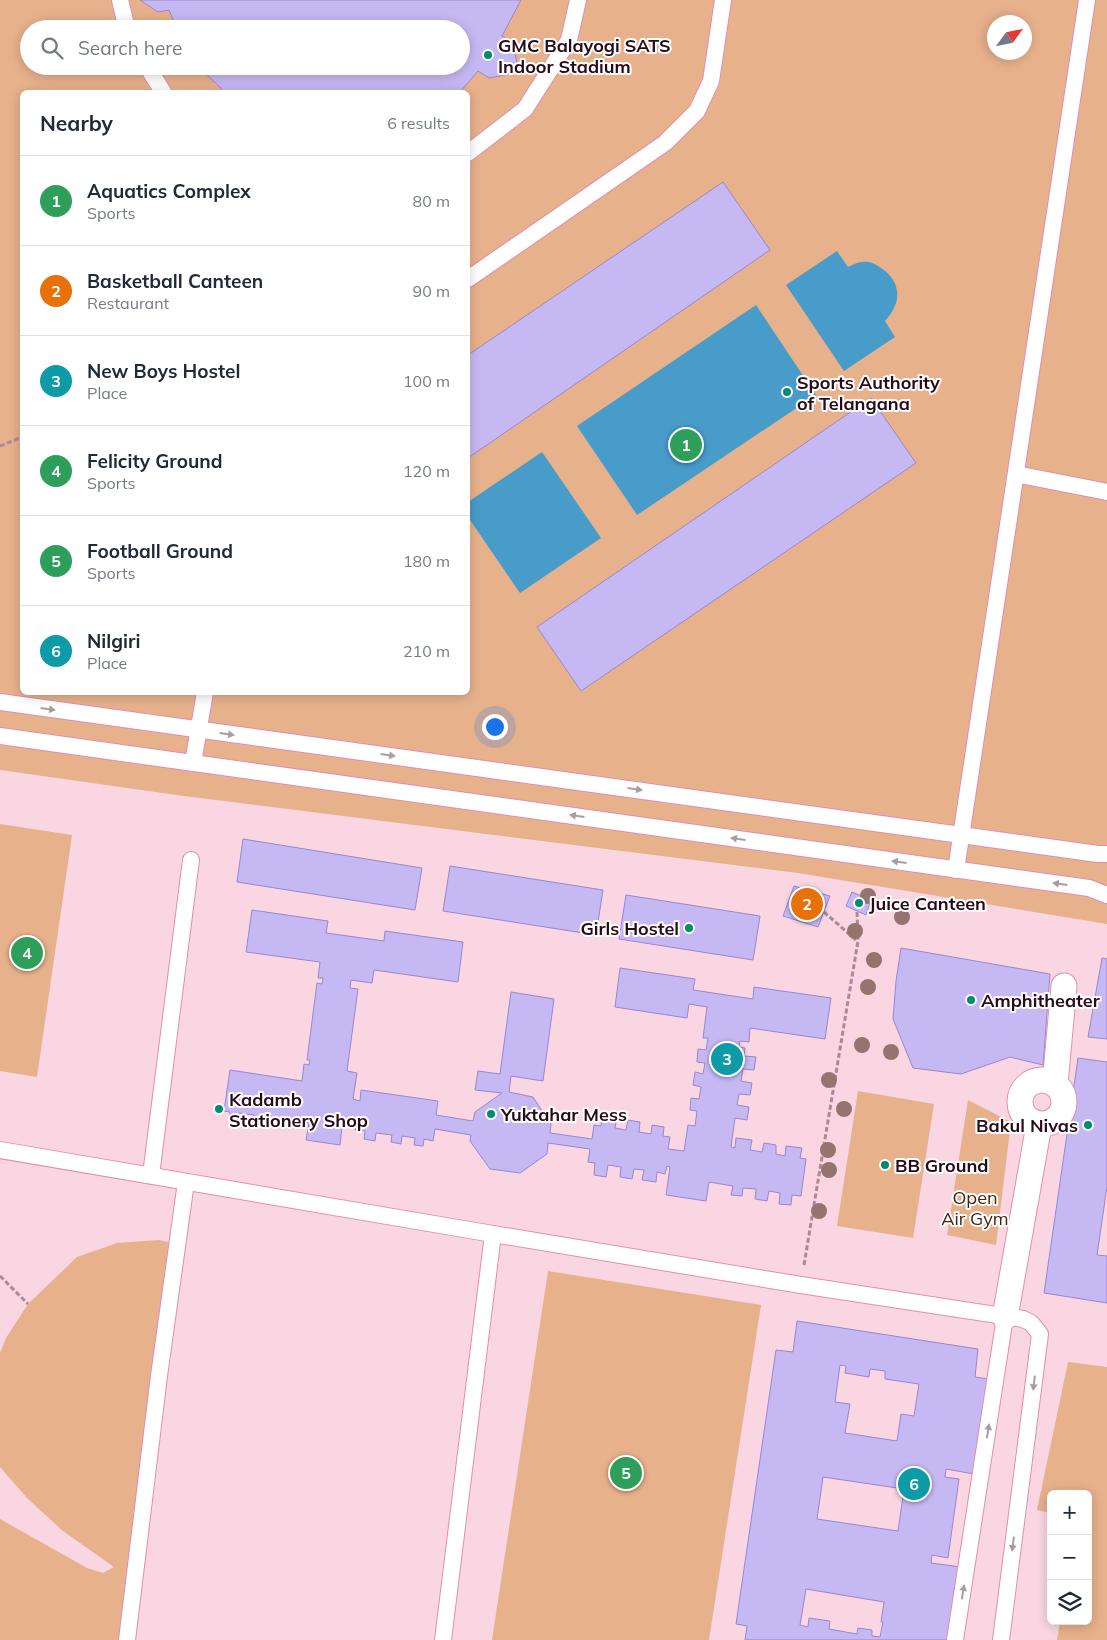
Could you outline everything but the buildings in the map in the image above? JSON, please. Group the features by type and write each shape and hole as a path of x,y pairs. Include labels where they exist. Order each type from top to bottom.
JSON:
{"street":[{"path":"1055,1084 1041,1080 1027,1085 1022,1091 1019,1098 1021,1113 1032,1123 1039,1125 1053,1121 1059,1117 1063,1110 1063,1096 1055,1084 1064,986"},
{"path":"1005,1317 1039,1125"}],"lane":[{"path":"120,0 125,20"},
{"path":"470,151 525,109 569,40 578,0"},
{"path":"470,278 665,143 697,112 711,80 723,0"},
{"path":"956,870 1087,0"},
{"path":"153,75 162,90"},
{"path":"1016,474 1107,492"},
{"path":"193,763 205,695"},
{"path":"0,702 1107,854"},
{"path":"0,736 1089,888 1107,895"},
{"path":"151,1175 191,860"},
{"path":"0,1150 801,1285 1023,1319 1031,1323 1040,1334 1001,1640"},
{"path":"127,1640 158,1386 186,1182"},
{"path":"443,1640 493,1234"},
{"path":"955,1640 1005,1317"}],"path":[{"path":"0,446 20,438"},
{"path":"801,1285 858,941 857,911"},
{"path":"824,912 858,941"},
{"path":"0,1276 28,1304"}],"green space":[{"name":"Sports Authority of Telangana","path":"0,0 1107,0 1107,924 798,873 184,796 0,770"},
{"path":"0,824 72,835 37,1077 0,1071"},
{"name":"BB Ground","path":"858,1091 934,1104 913,1238 837,1226"},
{"name":"Open Air Gym","path":"968,1100 1011,1122 996,1245 947,1235"},
{"path":"159,1240 177,1244 127,1640 0,1640 0,1519 87,1568 103,1573 114,1567 63,1531 27,1498 0,1467 0,1353 6,1338 28,1304 77,1257 117,1243"},
{"path":"548,1271 761,1305 709,1640 492,1640"},
{"path":"1068,1362 1107,1367 1107,1640 1057,1640 1059,1625 1092,1625 1092,1490 1047,1490 1047,1512 1037,1510"}],"water":[{"path":"837,251 848,267 865,262 879,267 893,280 897,293 897,300 891,314 885,321 895,337 844,371 786,285"},
{"path":"756,305 816,395 637,515 577,426"},
{"path":"542,452 601,538 520,593 470,520 470,501"}],"place":[{"name":"GMC Balayogi SATS Indoor Stadium","path":"488,55"},
{"name":"Sports Authority of Telangana","path":"787,392"},
{"name":"Aquatics Complex","path":"686,445"},
{"name":"Juice Canteen","path":"859,903"},
{"name":"Basketball Canteen","path":"807,904"},
{"name":"Girls Hostel","path":"689,928"},
{"name":"Felicity Ground","path":"27,953"},
{"name":"Amphitheater","path":"971,1000"},
{"name":"New Boys Hostel","path":"727,1059"},
{"name":"Kadamb Stationery Shop","path":"219,1109"},
{"name":"Yuktahar Mess","path":"491,1114"},
{"name":"Bakul Nivas","path":"1088,1125"},
{"name":"BB Ground","path":"885,1165"},
{"name":"Football Ground","path":"626,1473"},
{"name":"Nilgiri","path":"914,1484"}]}
